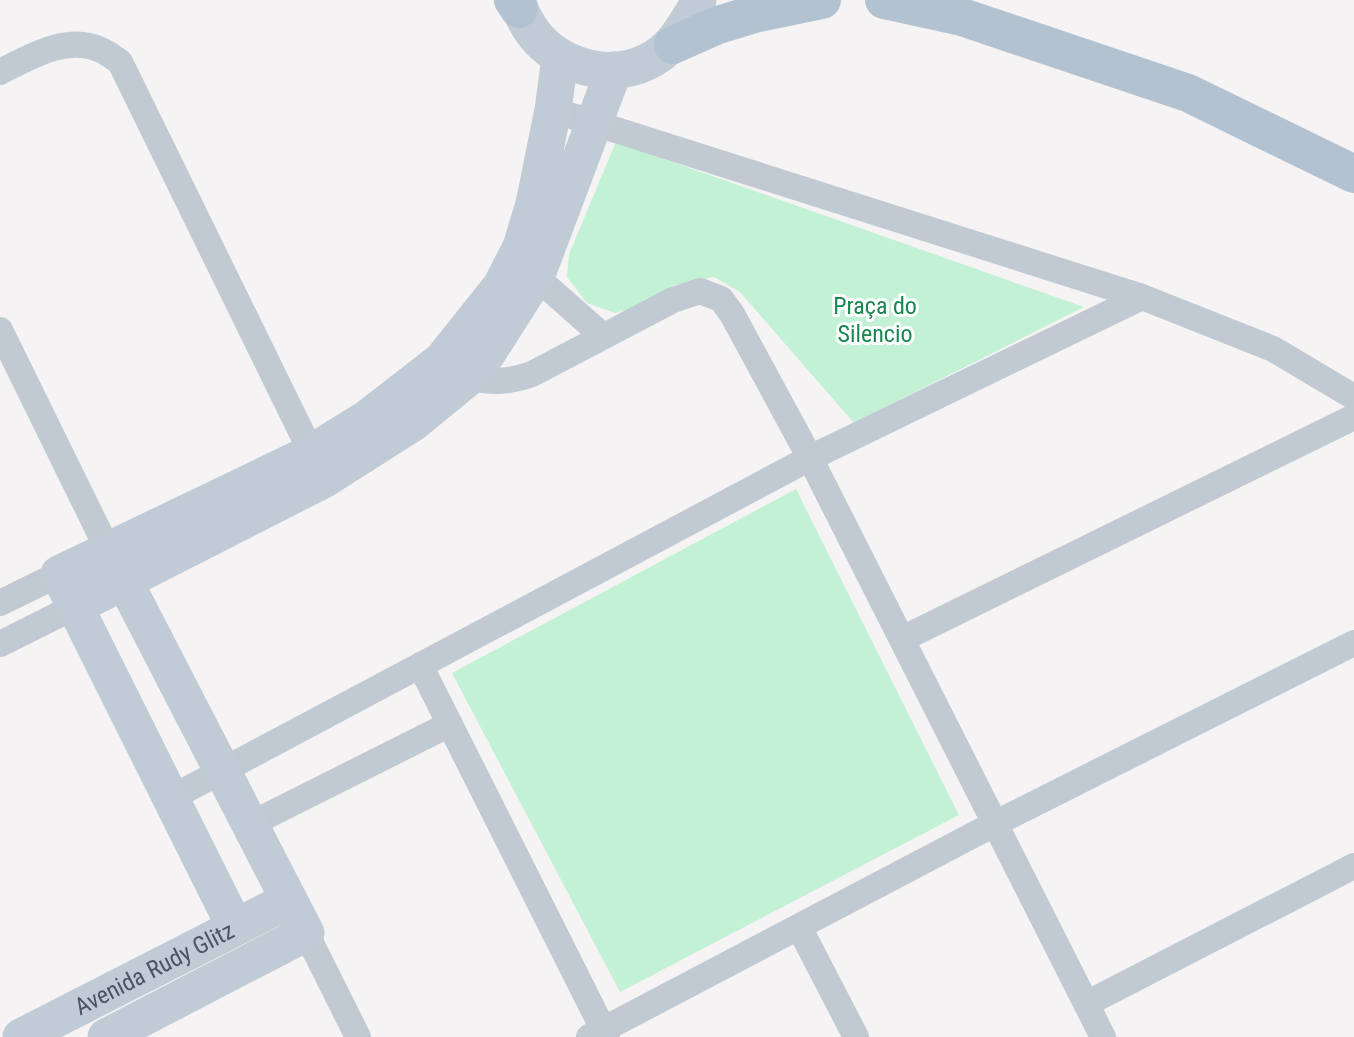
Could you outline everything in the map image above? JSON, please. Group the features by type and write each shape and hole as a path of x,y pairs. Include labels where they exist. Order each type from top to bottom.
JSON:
{"main road":[{"path":"673,45 730,21 822,0"},
{"path":"884,0 962,17 1188,93 1354,174"}],"street":[{"path":"517,3 535,37 560,58 586,68 614,70 646,62 673,45 698,0"},
{"path":"0,72 39,52 77,43 101,49 120,62 318,466"},
{"path":"0,603 59,574 116,566 318,466 413,423 455,369 521,247 534,204 553,110 560,58"},
{"path":"455,369 487,354 536,277 614,70"},
{"path":"553,110 1142,297 1273,349 1354,397"},
{"path":"536,277 603,336"},
{"path":"455,369 498,381 516,379 532,374 673,300 700,291 721,299 732,314 810,458 1104,1037"},
{"path":"171,798 810,458 1142,297"},
{"path":"0,330 116,566 358,1037"},
{"path":"902,639 1354,417"},
{"path":"0,644 76,606 116,566"},
{"path":"59,574 236,927"},
{"path":"421,665 599,1035 996,823 1354,643"},
{"path":"249,825 450,724"},
{"path":"1086,1004 1354,866"},
{"name":"Avenida Rudy Glitz","path":"21,1037 289,900"},
{"path":"799,927 856,1037"},
{"name":"Avenida Rudy Glitz","path":"115,1035 306,933"}],"green space":[{"name":"Praça do Silencio","path":"616,142 1084,307 854,423 740,292 714,277 674,285 630,309 615,313 587,303 567,277 569,254"},
{"path":"796,489 959,815 620,992 452,673"}]}
